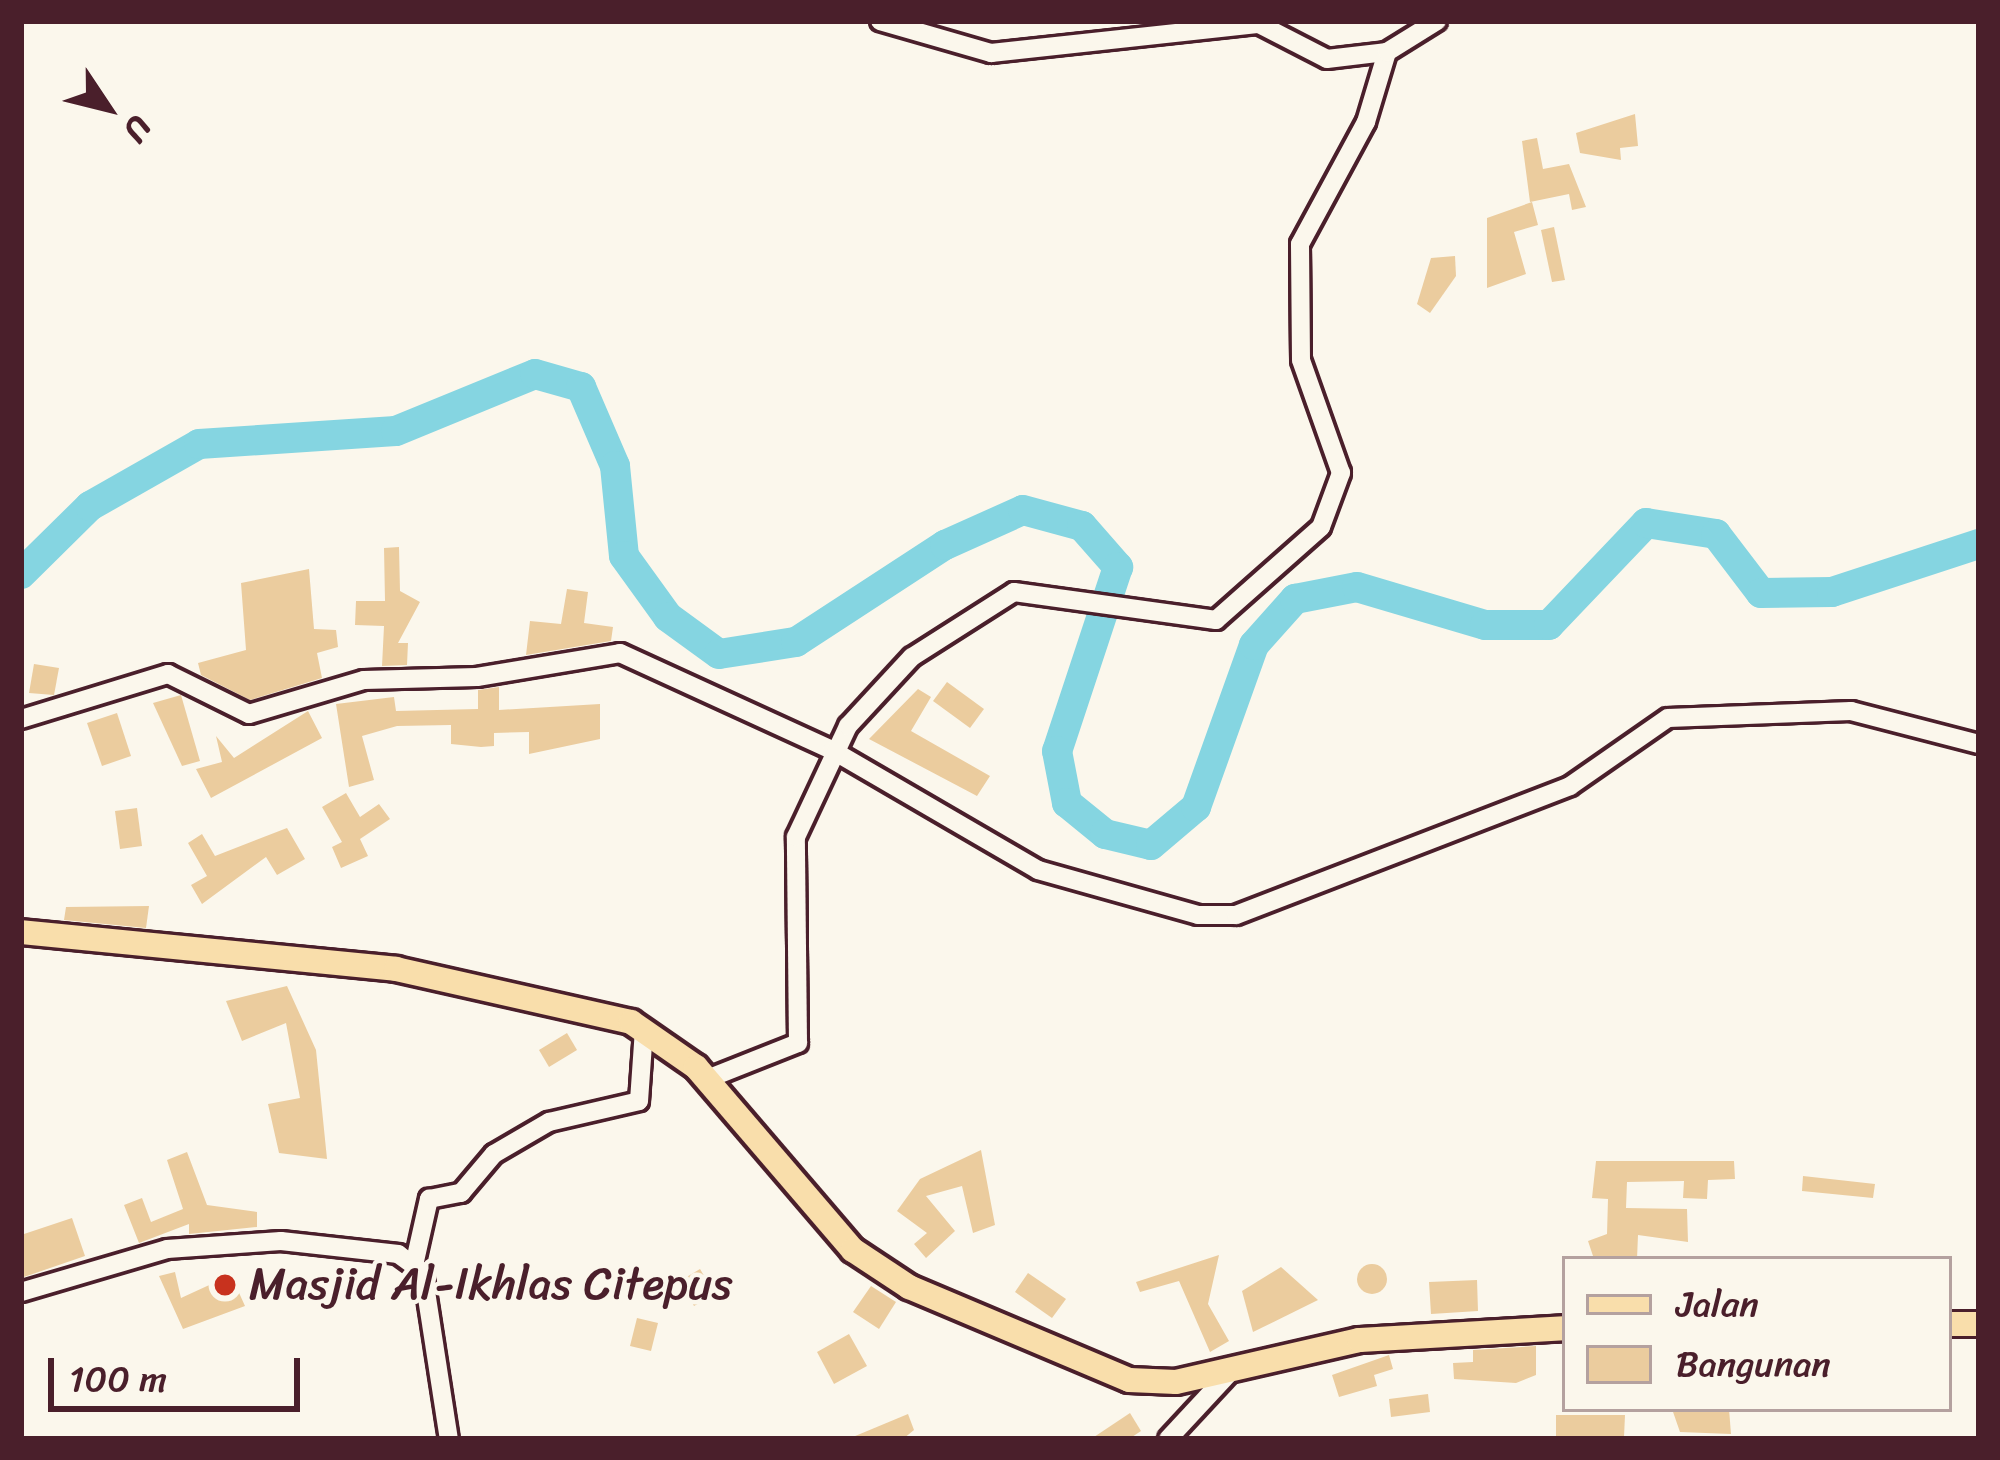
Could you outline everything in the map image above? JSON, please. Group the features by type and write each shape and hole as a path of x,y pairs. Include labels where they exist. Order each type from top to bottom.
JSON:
{"main road":[{"path":"21,932 396,969 574,1003 644,1029 707,1079 854,1250 909,1287 1129,1380 1235,1367 1359,1340 1562,1328"}],"street":[{"path":"880,21 991,53 1258,24 1327,59 1387,52 1437,21"},
{"path":"707,1079 800,1036 796,837 832,750 881,686 983,605 1040,589 1156,615 1228,614 1321,527 1339,491 1338,450 1301,359 1297,264 1387,52"},
{"path":"21,719 168,674 249,714 364,680 477,677 620,653 659,663 832,750 1082,888 1236,915 1570,786 1668,718 1851,711 1979,745"},
{"path":"449,1439 415,1261 429,1199 461,1193 494,1154 549,1122 639,1101 644,1029"},
{"path":"21,1292 166,1249 226,1244 415,1261"},
{"path":"1168,1439 1235,1367"}],"building":[{"path":"1635,114 1638,146 1620,148 1621,160 1580,153 1576,133"},
{"path":"1537,138 1543,169 1569,164 1586,207 1572,210 1569,194 1530,202 1522,141"},
{"path":"1532,202 1538,225 1514,232 1526,274 1487,288 1487,218"},
{"path":"1554,227 1565,280 1552,282 1541,230"},
{"path":"1455,256 1456,276 1430,313 1417,304 1431,258"},
{"path":"399,547 400,591 420,602 398,643 408,643 407,665 382,666 384,626 355,625 356,601 385,601 384,548"},
{"path":"309,569 314,629 336,630 338,647 317,653 322,678 250,700 201,675 198,663 246,650 241,583"},
{"path":"567,589 588,592 584,623 613,627 611,641 526,655 530,621 561,624"},
{"path":"34,664 59,668 54,695 29,693"},
{"path":"947,682 984,709 970,728 933,701"},
{"path":"499,687 499,710 600,704 600,739 529,754 529,732 494,733 494,746 481,747 451,744 451,725 397,726 362,736 374,780 349,787 336,704 394,697 396,711 478,709 478,690"},
{"path":"918,689 931,697 911,731 990,776 977,796 869,739"},
{"path":"181,695 200,761 182,766 153,703"},
{"path":"308,711 322,738 211,798 196,769 222,762 216,736 234,758"},
{"path":"117,713 131,756 102,766 87,723"},
{"path":"346,793 360,817 379,804 390,819 360,839 368,856 341,868 332,847 342,842 322,807"},
{"path":"137,808 142,846 120,849 115,811"},
{"path":"287,828 305,859 277,875 266,857 202,904 191,885 207,876 188,843 202,834 215,856"},
{"path":"149,906 146,928 64,920 66,907"},
{"path":"287,986 316,1050 327,1159 279,1153 268,1104 300,1098 286,1023 242,1041 226,1001"},
{"path":"567,1033 577,1050 549,1067 539,1050"},
{"path":"981,1150 995,1225 973,1233 962,1186 926,1196 955,1231 926,1258 914,1244 927,1233 897,1211 920,1179"},
{"path":"187,1152 207,1205 257,1212 257,1227 189,1234 189,1224 139,1243 124,1205 142,1198 151,1222 183,1209 167,1160"},
{"path":"1596,1161 1734,1161 1735,1179 1708,1180 1707,1199 1683,1198 1684,1181 1627,1182 1626,1208 1687,1209 1688,1242 1638,1235 1637,1256 1593,1256 1588,1241 1607,1234 1608,1199 1592,1198"},
{"path":"1803,1176 1875,1184 1873,1198 1802,1191"},
{"path":"72,1218 85,1256 21,1278 21,1235"},
{"path":"1219,1255 1208,1304 1229,1341 1210,1352 1179,1281 1140,1292 1136,1282"},
{"path":"1372,1264 1387,1279 1372,1294 1357,1279"},
{"path":"1281,1267 1318,1300 1253,1332 1242,1291"},
{"path":"700,1269 715,1294 694,1306 680,1281"},
{"path":"175,1272 181,1298 231,1275 245,1306 183,1329 159,1276"},
{"path":"1028,1273 1066,1299 1052,1318 1015,1292"},
{"path":"1477,1280 1478,1311 1431,1314 1429,1282"},
{"path":"871,1286 896,1302 879,1329 853,1312"},
{"path":"637,1318 658,1323 651,1351 630,1346"},
{"path":"849,1334 867,1366 834,1384 817,1352"},
{"path":"1536,1346 1536,1375 1516,1383 1454,1379 1453,1363 1473,1362 1473,1350"},
{"path":"1389,1355 1393,1369 1374,1375 1377,1386 1339,1397 1332,1375"},
{"path":"1428,1394 1430,1412 1391,1417 1389,1399"},
{"path":"1673,1412 1729,1412 1731,1434 1680,1432"},
{"path":"1130,1413 1141,1431 1129,1439 1091,1439"},
{"path":"908,1414 914,1430 903,1439 848,1439"},
{"path":"1556,1415 1625,1415 1624,1437 1556,1437"}],"waterway":[{"path":"21,574 90,506 199,444 396,431 535,374 581,387 615,466 624,556 668,617 719,654 796,642 945,545 1023,510 1082,526 1118,567 1057,751 1067,803 1105,834 1151,845 1196,807 1254,645 1295,599 1357,587 1485,625 1549,625 1646,523 1716,534 1761,593 1832,592 1979,544"}],"place":[{"name":"Masjid Al-Ikhlas Citepus","path":"225,1285"}]}
